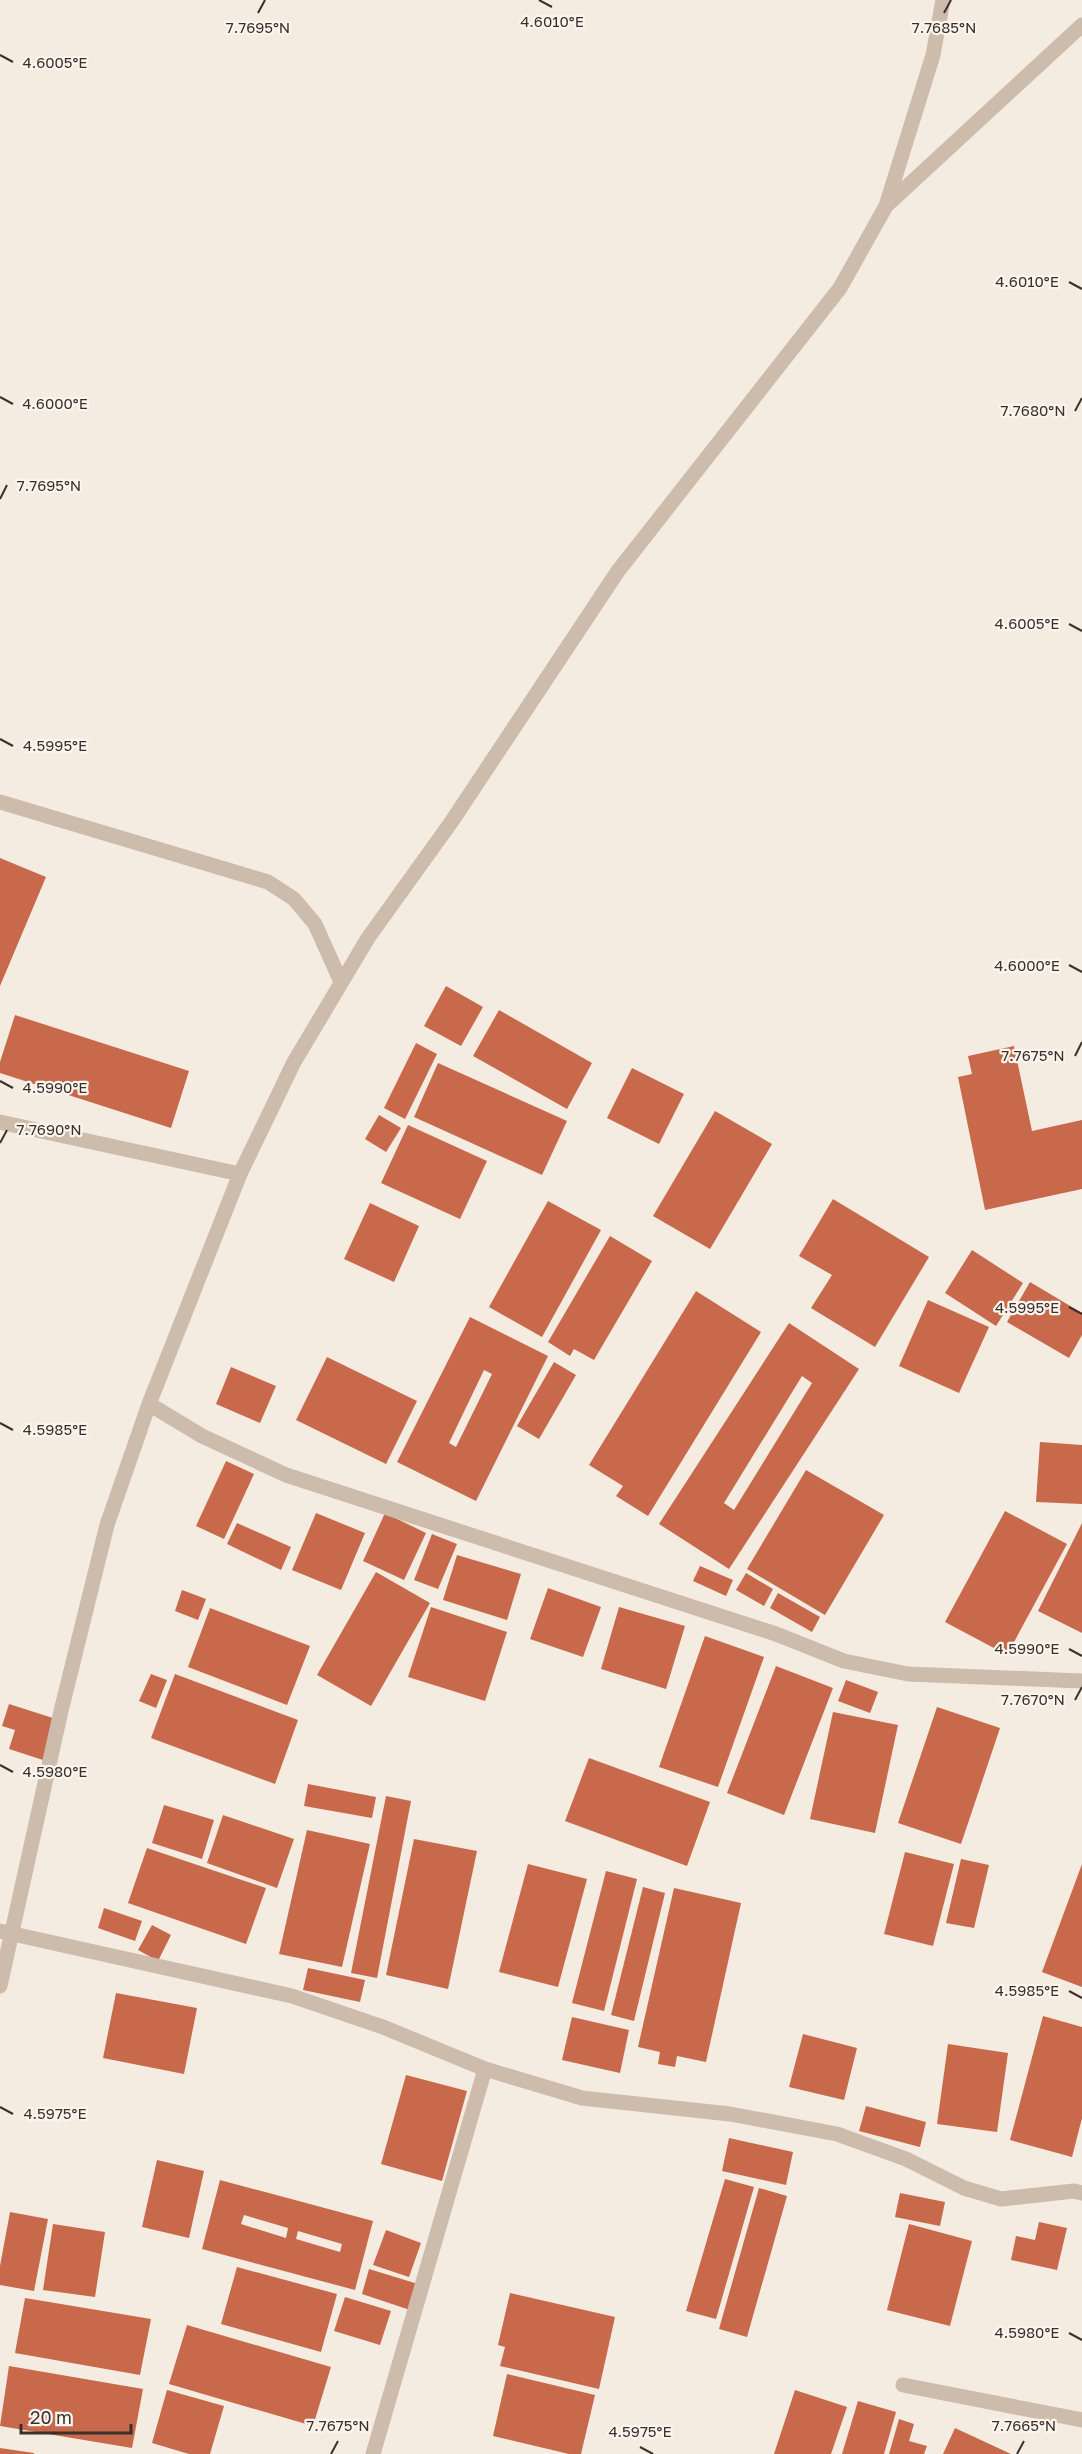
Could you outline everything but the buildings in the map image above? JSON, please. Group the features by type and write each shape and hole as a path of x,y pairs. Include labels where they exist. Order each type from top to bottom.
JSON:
{"street":[{"path":"0,1986 5,1932 108,1525 149,1404 240,1174 294,1062 368,938 452,821 618,571 840,288 886,206 933,55 943,0"},
{"path":"886,206 1082,25"},
{"path":"0,802 268,882 294,899 315,924 340,982"},
{"path":"0,1122 240,1174"},
{"path":"149,1404 202,1436 286,1475 734,1620 844,1661 908,1674 1082,1681"},
{"path":"5,1932 292,1996 383,2027 485,2069 582,2098 730,2114 837,2134 906,2159 964,2188 1001,2199 1074,2191 1082,2193"},
{"path":"373,2454 485,2069"},
{"path":"903,2385 1082,2420"}]}
